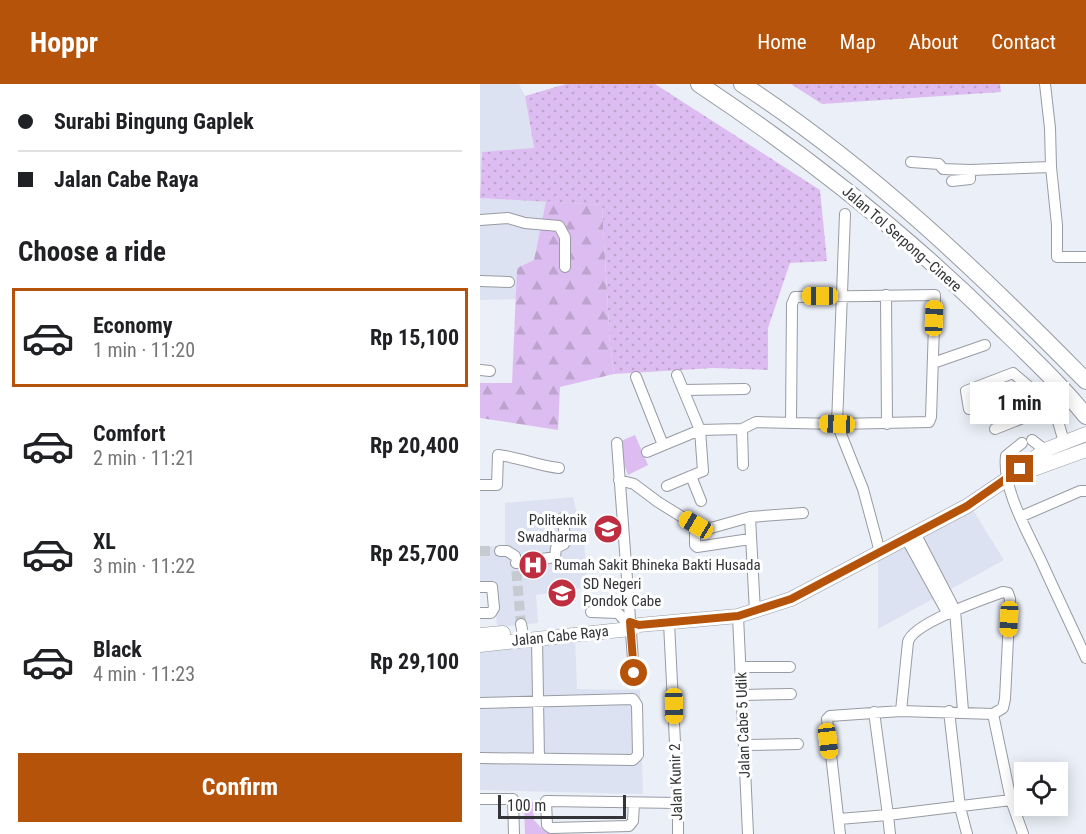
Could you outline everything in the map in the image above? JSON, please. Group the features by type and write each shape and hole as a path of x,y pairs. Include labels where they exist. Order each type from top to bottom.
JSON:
{"highway":[{"name":"Jalan Tol Serpong–Cinere","path":"699,84 769,131 890,226 974,301 1069,395 1086,416"},
{"name":"Jalan Tol Serpong–Cinere","path":"742,84 770,102 845,159 905,208 979,274 1086,381"}],"main road":[{"name":"Jalan Cabe Raya","path":"480,635 669,623 738,616 755,612 791,599 967,506 1045,450 1084,435"},
{"name":"Jalan Cabe Raya","path":"1007,479 1086,451"},
{"name":"Jalan Cabe Raya","path":"480,645 526,633"}],"street":[{"path":"1045,84 1057,225 1057,257 1086,258"},
{"path":"910,162 939,164 943,169 970,170 1051,167"},
{"path":"952,181 970,178 970,170"},
{"path":"845,214 837,424 863,489 880,552"},
{"path":"480,219 508,218 525,224 559,226 565,237 564,267"},
{"path":"480,281 509,282"},
{"path":"886,295 887,424"},
{"path":"647,452 700,430 742,429 756,422 887,424 925,423 931,420 935,295 799,296 794,299 791,422"},
{"path":"933,363 985,345"},
{"path":"969,409 966,391 1013,373 1047,402 1057,418 1064,442"},
{"path":"667,486 703,471 700,430 677,375"},
{"path":"636,377 663,445"},
{"path":"684,390 745,389"},
{"path":"995,429 1043,410 1051,410"},
{"path":"742,429 743,465"},
{"path":"1051,464 1045,450 1027,441 1006,456 1005,465 1007,479 1020,516 1086,658"},
{"path":"616,443 634,673"},
{"path":"480,486 497,486 498,455 517,457 559,468"},
{"path":"691,476 701,501"},
{"path":"619,480 634,484 696,525 711,528 750,516 803,513"},
{"path":"1020,516 1080,491 1086,491"},
{"path":"750,516 755,612"},
{"path":"500,551 507,551 515,559 555,557 556,548 564,544 565,540 563,518"},
{"path":"696,525 695,544 697,547 750,539"},
{"path":"910,535 951,612 963,711"},
{"path":"480,587 492,587 494,608 492,613 480,613"},
{"path":"840,834 827,719 830,716 901,711 963,711 993,714 1003,708 1010,599 1008,593 1003,592 951,612 913,633 909,638 901,711"},
{"path":"591,612 618,613 631,624"},
{"name":"Jalan Cabe 5 Udik","path":"738,616 748,834"},
{"name":"Jalan Kunir 2","path":"669,623 678,834"},
{"path":"526,633 538,702 539,759"},
{"path":"741,667 790,667"},
{"path":"742,695 791,694"},
{"path":"480,703 633,699 637,705 638,755 633,759 480,759"},
{"path":"949,711 960,807 967,834"},
{"path":"874,712 890,834"},
{"path":"993,714 1011,800 1023,834"},
{"path":"745,746 798,744"},
{"path":"480,799 513,799 514,834"},
{"path":"839,819 1011,800"},
{"path":"634,803 631,825 557,831 547,825 546,801 678,803"}],"shaded area":[{"path":"480,84 519,84 525,96 534,149 482,152 480,184"},
{"path":"480,198 546,201 534,260 517,268 516,299 480,300"},
{"name":"Rumah Sakit Bhineka Bakti Husada","path":"573,497 584,542 588,587 536,595 538,623 497,627 494,584 480,585 480,547 505,546 505,503"},
{"path":"971,507 1004,560 878,629 878,556"},
{"path":"575,635 577,689 640,690 643,794 480,790 480,645"}],"green space":[{"path":"566,84 655,84 820,190 827,261 790,263 768,328 768,370 714,368 614,374 610,344 602,205 480,198 482,152 534,148 525,96"},
{"path":"791,84 1000,84 1001,92 822,104"},
{"path":"546,201 602,205 610,344 614,374 560,387 558,430 480,418 480,383 512,383 517,268 534,260"},
{"path":"635,435 648,465 628,475 616,443"},
{"path":"524,802 533,802 534,820 543,830 556,831 556,834 525,834"}],"tunnel":[{"path":"480,551 500,551"},
{"path":"515,556 521,624"}],"place":[{"name":"Politeknik Swadharma","path":"608,529"},
{"name":"Rumah Sakit Bhineka Bakti Husada","path":"533,565"},
{"name":"SD Negeri Pondok Cabe","path":"562,593"}],"route":[{"path":"634,673 630,622 639,625 738,616 791,599 967,506 1020,469"}]}
